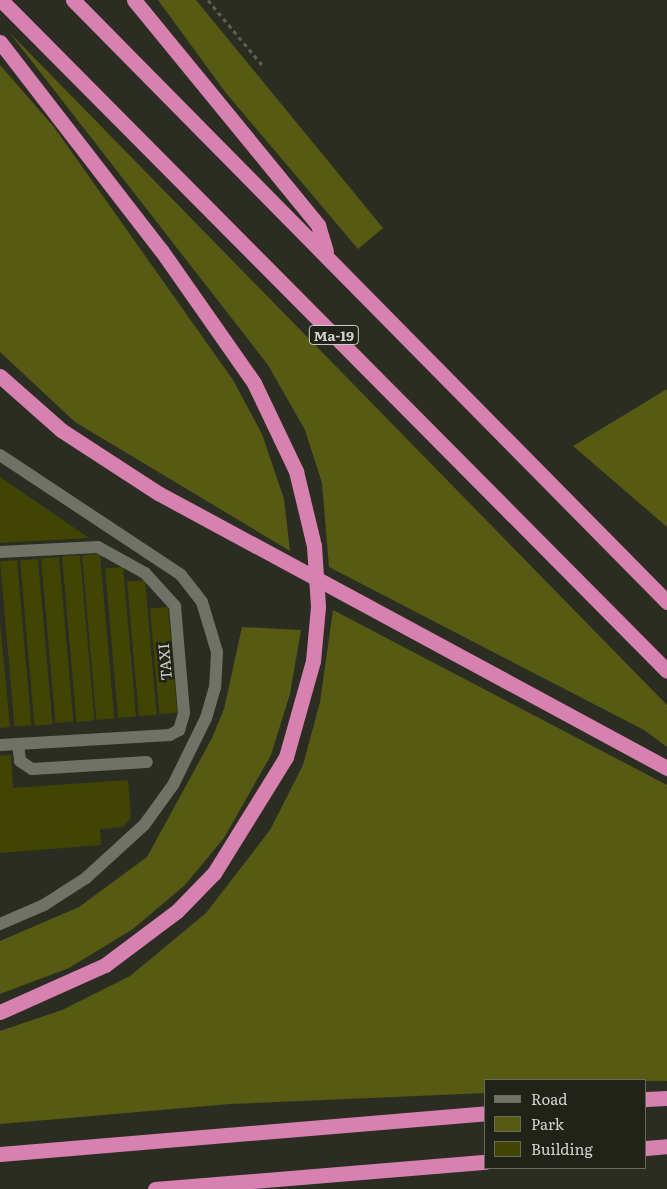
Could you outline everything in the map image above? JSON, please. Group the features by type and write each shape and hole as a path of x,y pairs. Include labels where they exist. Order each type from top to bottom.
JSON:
{"highway":[{"name":"Ma-19","path":"1,0 667,672"},
{"path":"72,0 328,255 667,602"},
{"path":"134,0 318,225 328,255"},
{"path":"0,42 161,250 254,382 282,435 311,526 317,572 316,633 302,709 286,757 214,873 177,912 105,965 0,1012"},
{"path":"0,376 61,430 158,493 667,768"},
{"path":"647,1100 667,1098"},
{"path":"0,1154 484,1113"},
{"path":"647,1148 667,1146"},
{"path":"154,1189 484,1162"}],"street":[{"path":"0,455 181,576 202,602 217,652 215,687 206,718 173,785 144,825 86,878 44,905 0,924"},
{"name":"TAXI","path":"0,552 105,548 145,573 176,613 184,713 179,730 170,735 0,745"},
{"path":"18,744 20,761 32,769 147,762"}],"path":[{"path":"208,0 263,66"}],"green space":[{"path":"158,0 196,0 383,228 358,249 226,93"},
{"path":"9,32 667,705 667,747 644,730 329,567 322,483 305,430 268,365"},
{"path":"0,65 54,127 233,380 262,434 284,499 290,551 75,422 0,352"},
{"path":"667,389 667,527 573,446"},
{"path":"333,610 667,785 667,1081 647,1081 647,1079 484,1079 484,1093 230,1104 0,1124 0,1031 62,1010 130,976 206,913 270,830 303,765 320,702"},
{"path":"242,627 301,630 290,694 271,755 224,838 185,885 133,929 69,968 0,994 0,941 79,907 147,857 212,738 224,709"}],"building":[{"path":"0,477 89,538 0,543"},
{"path":"100,554 114,718 96,720 82,556"},
{"path":"80,555 94,720 77,722 62,557"},
{"path":"59,557 73,721 55,723 41,559"},
{"path":"38,559 52,724 35,726 20,561"},
{"path":"17,560 31,725 15,727 0,561"},
{"path":"123,567 136,716 118,718 105,569"},
{"path":"145,580 157,714 139,716 127,582"},
{"path":"168,607 177,713 159,714 150,609"},
{"path":"0,622 10,727 0,728"},
{"path":"11,755 13,788 128,780 131,818 123,827 100,829 101,845 0,853 0,756"}]}
